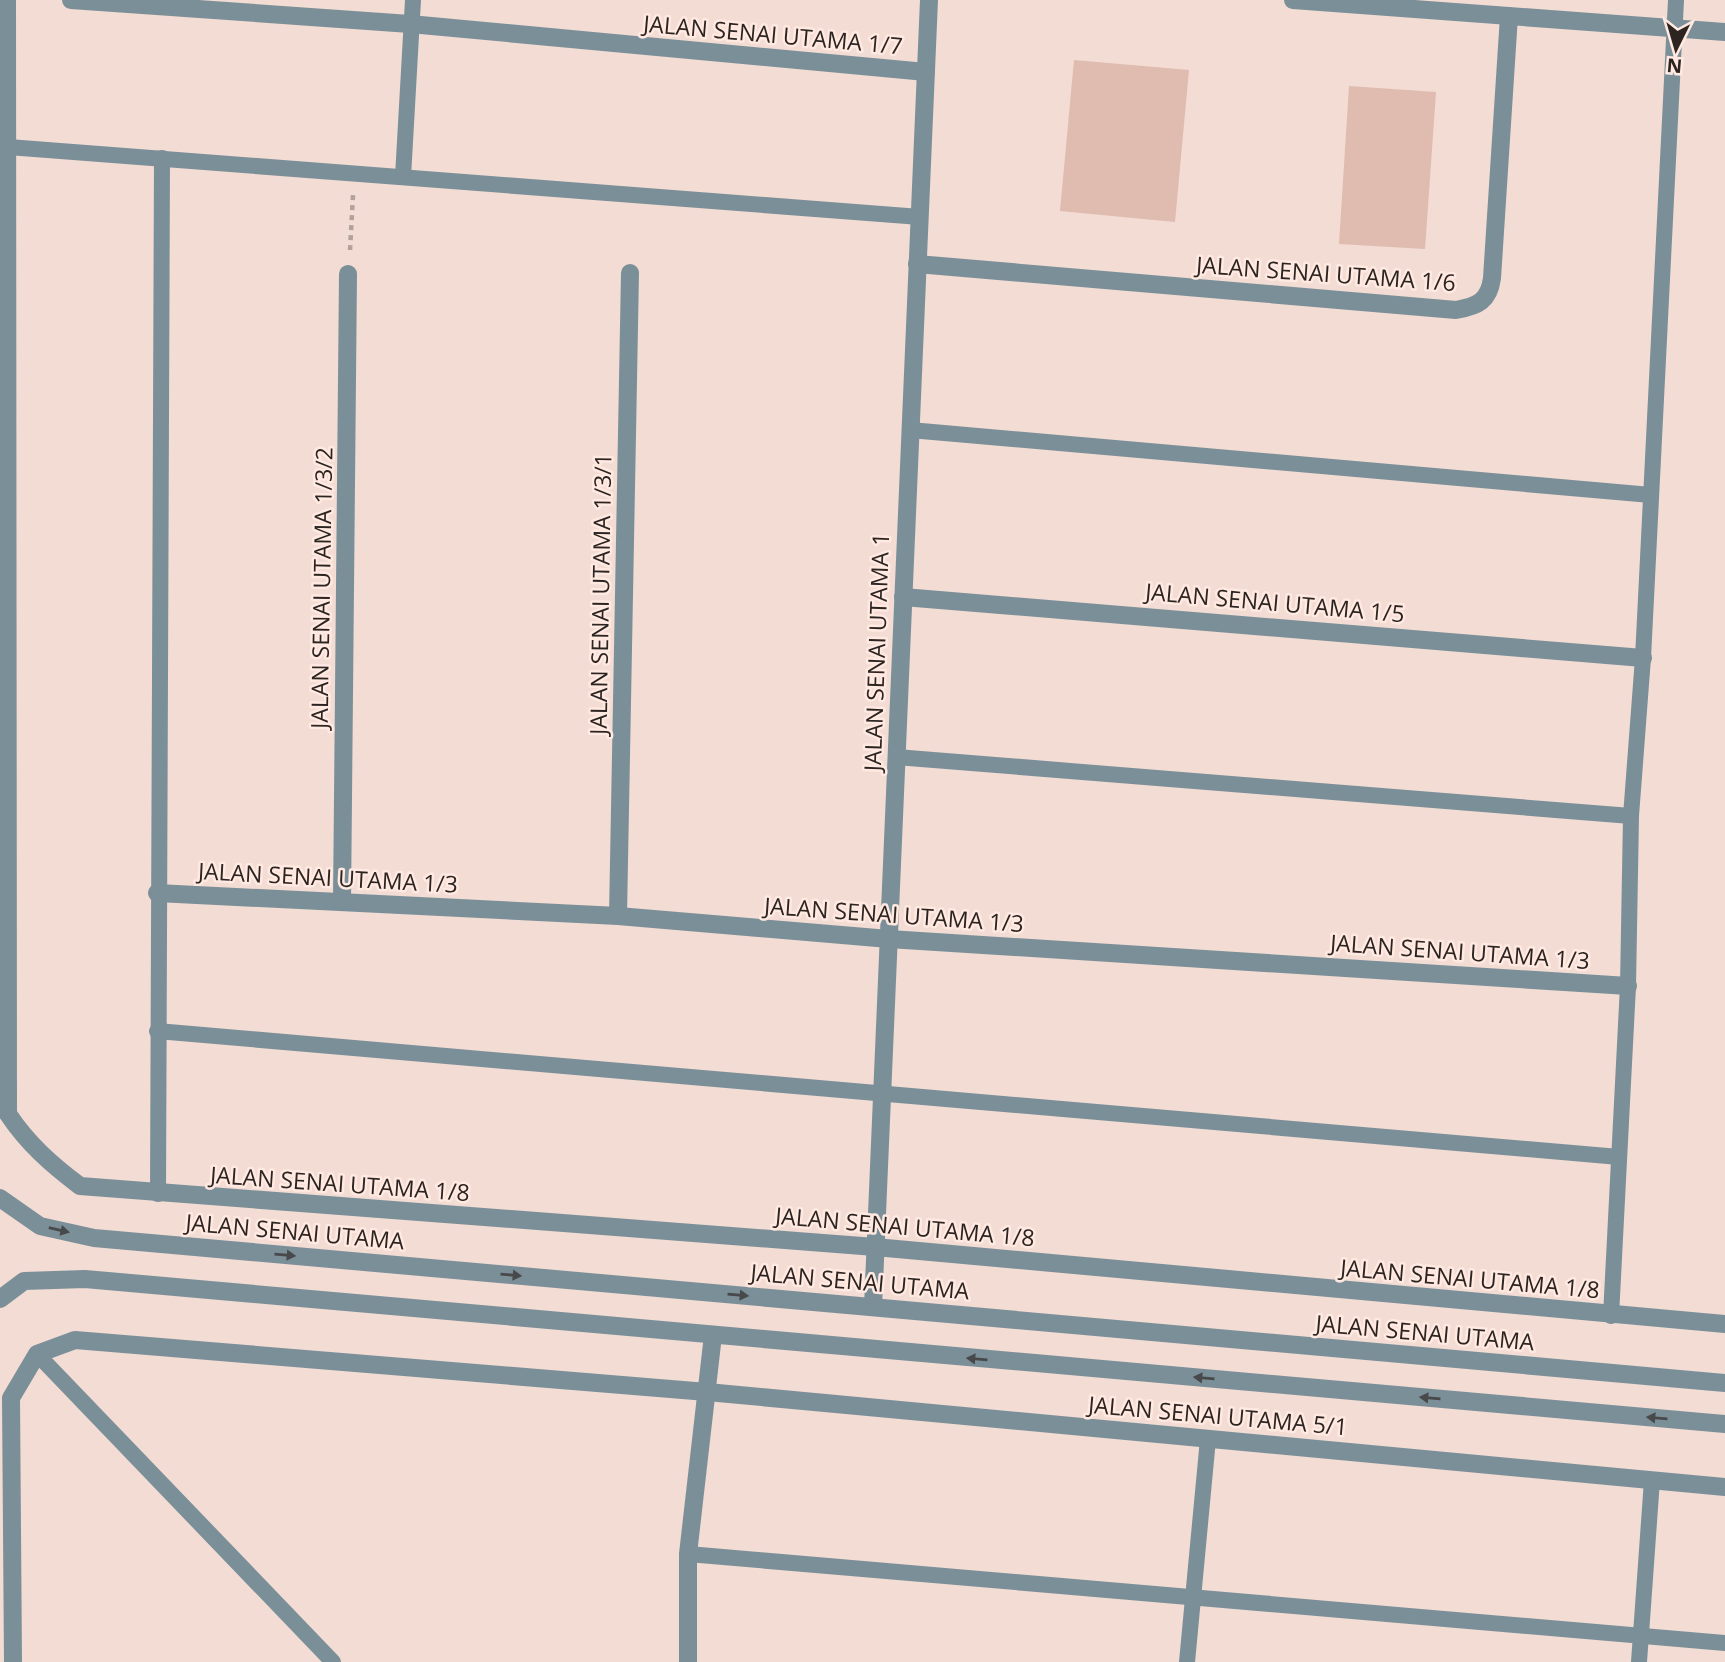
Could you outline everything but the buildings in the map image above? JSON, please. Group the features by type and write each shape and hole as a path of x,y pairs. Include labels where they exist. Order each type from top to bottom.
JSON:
{"street":[{"path":"7,0 8,147"},
{"name":"JALAN SENAI UTAMA 1/7","path":"71,0 410,24 926,72"},
{"name":"JALAN SENAI UTAMA 1","path":"873,1307 929,0"},
{"path":"1293,0 1725,32"},
{"name":"JALAN SENAI UTAMA 1/6","path":"917,264 1457,310 1478,306 1490,294 1492,278 1509,16"},
{"name":"JALAN SENAI UTAMA 1/8","path":"8,147 8,1114 22,1135 48,1162 80,1186 875,1247 1611,1316 1725,1324"},
{"name":"JALAN SENAI UTAMA 1/3/1","path":"618,916 630,273"},
{"name":"JALAN SENAI UTAMA 1/3/2","path":"342,902 348,274"},
{"name":"JALAN SENAI UTAMA 1/5","path":"903,597 1643,658"},
{"name":"JALAN SENAI UTAMA 1/3","path":"157,893 618,916 888,939 1628,986"},
{"name":"JALAN SENAI UTAMA","path":"0,1198 40,1226 94,1238 1725,1383"},
{"path":"0,1299 24,1281 85,1279 1725,1424"},
{"path":"688,1662 688,1554 713,1335"},
{"name":"JALAN SENAI UTAMA 5/1","path":"37,1354 75,1340 707,1392 1725,1487"},
{"path":"13,1662 11,1398 37,1354"}],"lane":[{"path":"403,177 413,0"},
{"path":"1611,1316 1628,986 1631,816 1643,658 1676,0"},
{"path":"8,147 920,217"},
{"path":"158,1194 157,893 162,158"},
{"path":"910,430 1651,495"},
{"path":"896,757 1631,816"},
{"path":"157,1031 1619,1157"},
{"path":"37,1354 332,1662"},
{"path":"1187,1662 1208,1439"},
{"path":"1639,1662 1652,1480"},
{"path":"688,1554 1192,1595 1725,1643"}],"path":[{"path":"348,274 354,174"}],"shaded area":[{"path":"1074,60 1189,70 1175,222 1060,211"},
{"path":"1349,86 1436,92 1425,249 1339,244"}]}
